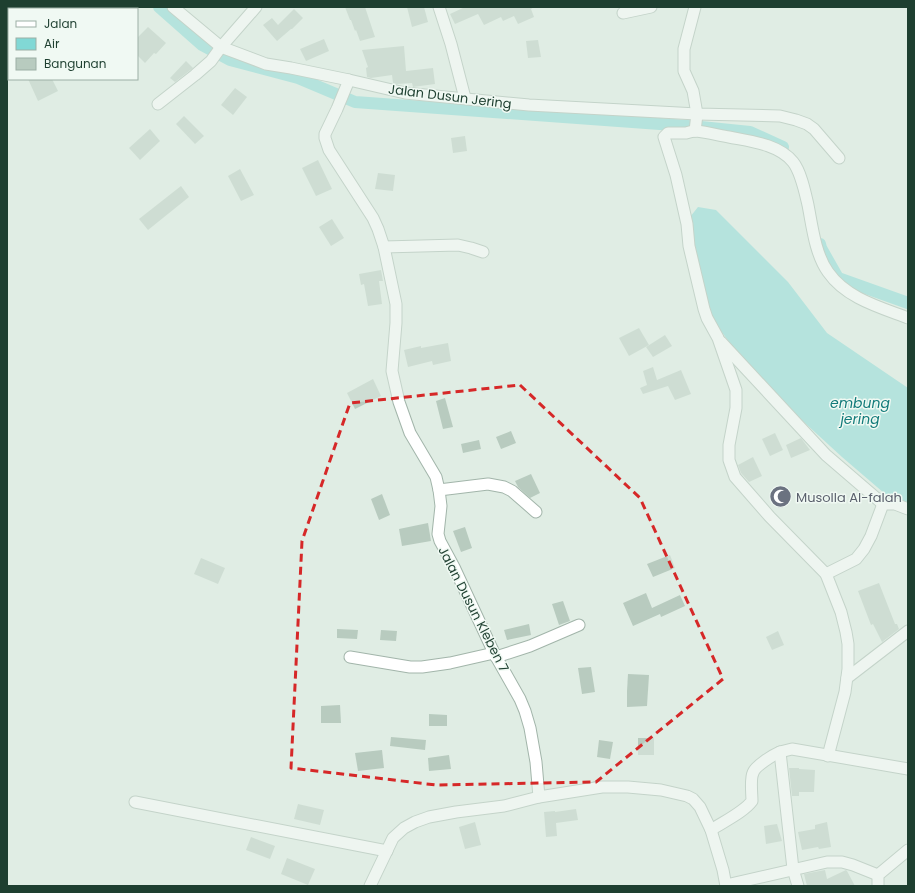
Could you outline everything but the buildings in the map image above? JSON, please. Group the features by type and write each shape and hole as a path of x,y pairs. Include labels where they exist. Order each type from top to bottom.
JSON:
{"street":[{"name":"Jalan Dusun Jering","path":"173,7 218,52 266,64 349,80 405,93 696,123"},
{"path":"158,104 195,75 218,52 256,7"},
{"path":"439,7 451,44 465,98"},
{"path":"623,13 651,7"},
{"path":"695,7 684,49 684,71 694,91 696,123"},
{"name":"Jalan Dusun Kleben 7","path":"349,80 325,134 325,138 329,150 373,218 384,247 396,304 392,371 395,388 410,433 436,477 441,506 438,534 440,541 454,567 495,655 520,699 525,711 530,728 536,762 539,797"},
{"path":"828,756 845,692 848,669 848,644 841,612 826,574 770,517 735,477 729,460 729,445 736,408 736,390 718,338 707,318 704,309 689,246 687,224 676,175 664,137 668,133 696,123 780,116 807,124 814,129 839,158"},
{"path":"696,123 766,146 779,151 788,157 796,166 799,174 808,205 816,245 828,273 844,289 868,303 908,318"},
{"path":"384,247 458,245 483,252"},
{"path":"718,338 826,454 882,504 895,504 908,509"},
{"path":"439,490 488,484 504,487 512,491 536,512"},
{"path":"826,574 856,559 864,549 872,536 882,504"},
{"path":"350,657 422,667 450,663 495,655 530,646 579,624"},
{"path":"847,678 908,631"},
{"path":"711,830 745,809 750,804 752,801 752,777 754,771 780,752 792,749 908,769"},
{"path":"780,752 794,869 798,886"},
{"path":"370,886 393,838 404,828 414,822 429,817 504,806 539,797 602,787 628,787 661,790 687,796 693,799 700,807 711,830 726,886 827,862 842,862 854,865 878,881 908,850"},
{"path":"135,802 387,851"}],"highlighted area":[{"path":"520,385 640,498 723,679 596,782 436,785 291,768 302,541 350,403"}],"water":[{"name":"embung jering","path":"698,207 716,210 788,282 827,333 908,388 908,505 891,499 782,402 738,354 721,331 712,316 690,232 690,217"}],"waterway":[{"path":"159,7 202,45 230,60 298,78 355,102 701,127 750,132 783,147"},
{"path":"820,244 838,278 908,303"}],"place":[{"name":"Musolla Al-falah","path":"780,497"}]}
